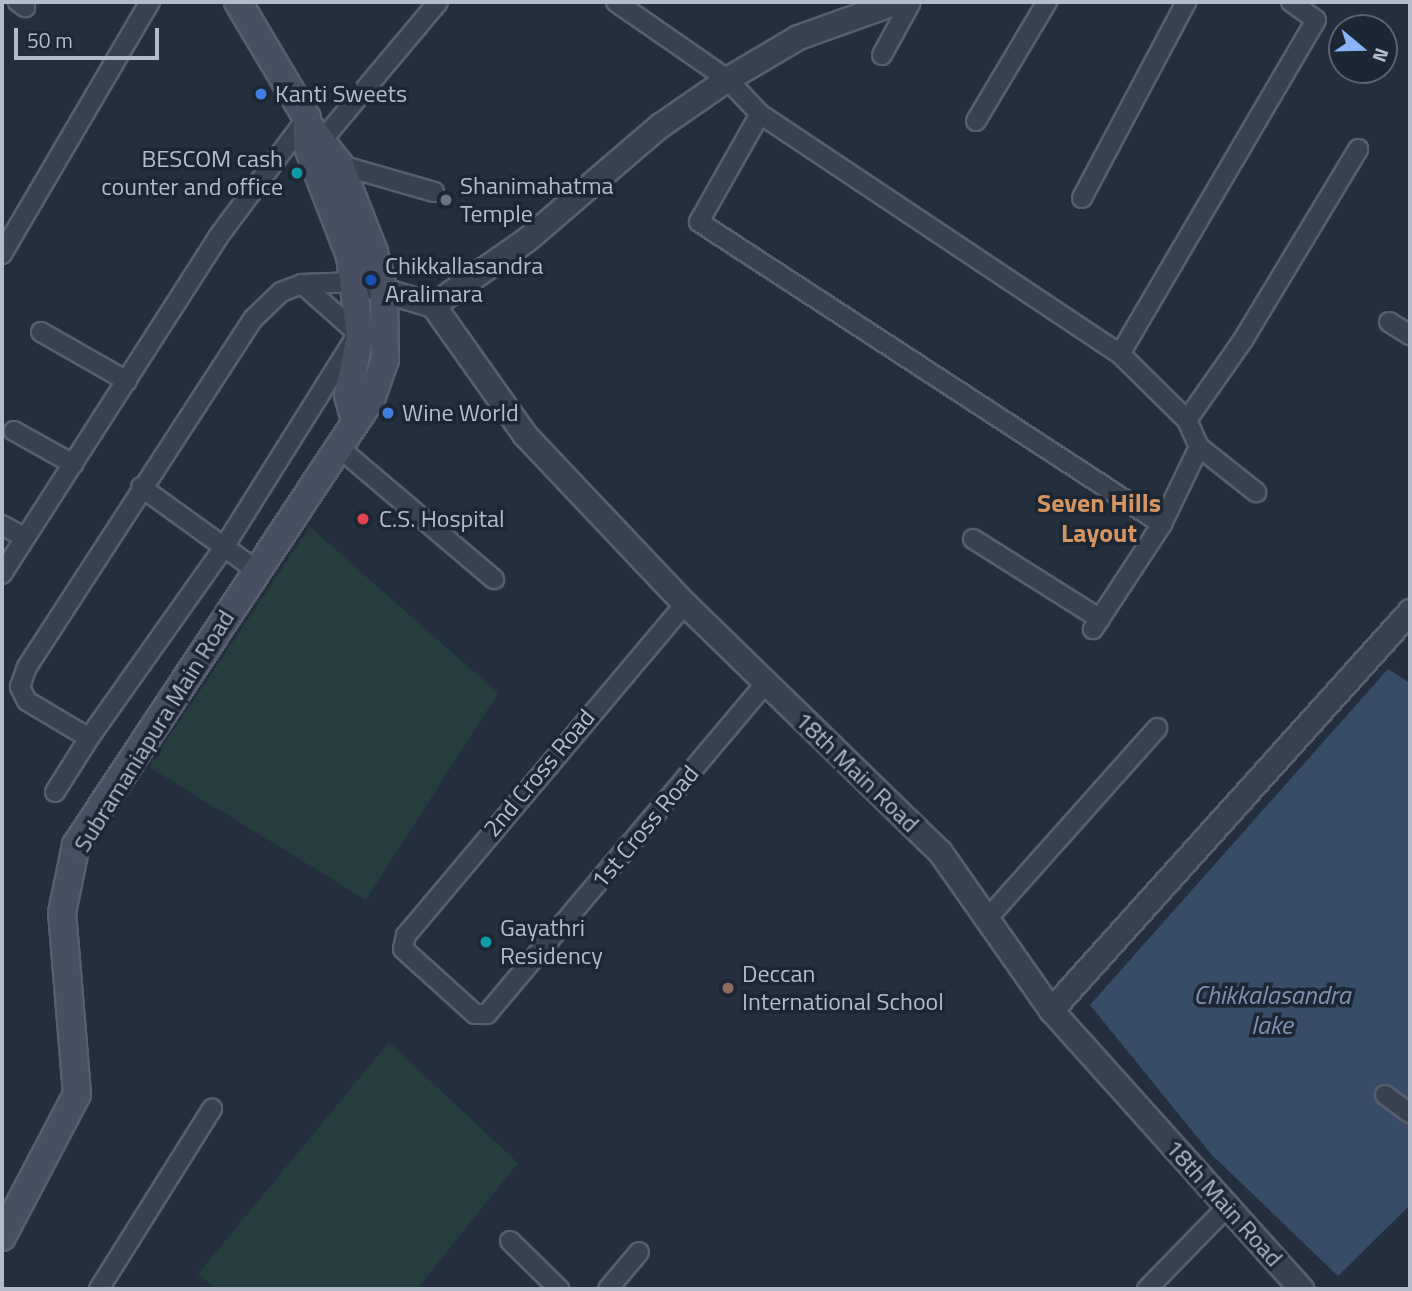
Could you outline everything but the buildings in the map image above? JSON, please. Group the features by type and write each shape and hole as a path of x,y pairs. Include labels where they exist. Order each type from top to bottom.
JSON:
{"main road":[{"name":"Subramaniapura Main Road","path":"2,1237 77,1094 62,913 76,845 354,416 371,399 385,360 384,292 340,165 314,128 238,2"},
{"path":"314,128 307,145 336,206 356,282 360,336 348,396 354,416"}],"street":[{"path":"2,254 150,2"},
{"path":"2,574 218,237 314,128 438,2"},
{"path":"616,2 727,79 760,114 1120,354 1186,420 1199,447 1256,492"},
{"path":"89,738 27,701 20,687 141,487 253,318 281,292 302,284 356,282 433,305 527,239 659,126 727,79 798,37 858,7 896,2"},
{"path":"882,55 911,2"},
{"path":"976,121 1047,2"},
{"path":"1082,198 1186,2"},
{"path":"1120,354 1316,20 1291,2"},
{"path":"760,114 699,222 1162,524"},
{"path":"1186,420 1243,341 1359,149"},
{"path":"340,165 434,192"},
{"path":"55,792 89,738 224,547 354,340 355,331 302,284"},
{"name":"18th Main Road","path":"433,305 525,435 685,604 940,852 1051,1010 1296,1287"},
{"path":"1389,322 1410,335"},
{"path":"41,332 127,381"},
{"path":"14,431 73,464"},
{"path":"337,446 494,579"},
{"path":"973,539 1096,624 1162,524 1199,447"},
{"path":"141,487 256,570"},
{"path":"2,525 25,538"},
{"name":"2nd Cross Road","path":"403,949 406,935 685,604"},
{"path":"1051,1010 1410,611"},
{"name":"1st Cross Road","path":"403,949 475,1014 487,1014 765,684"},
{"path":"988,919 1157,728"},
{"path":"1385,1095 1410,1113"},
{"path":"99,1289 212,1109"},
{"path":"1147,1289 1227,1207"},
{"path":"510,1241 559,1289"},
{"path":"608,1289 639,1252"}],"green space":[{"path":"310,527 498,693 366,900 149,767"},
{"path":"389,1042 518,1163 417,1289 216,1289 198,1274"}],"water":[{"name":"Chikkalasandra lake","path":"1388,669 1410,683 1410,1205 1338,1276 1211,1154 1090,1005"}],"place":[{"name":"Kanti Sweets","path":"261,94"},
{"name":"BESCOM cash counter and office","path":"297,173"},
{"name":"Shanimahatma Temple","path":"446,200"},
{"name":"Chikkallasandra Aralimara","path":"371,280"},
{"name":"Wine World","path":"388,413"},
{"name":"C.S. Hospital","path":"363,519"},
{"name":"Gayathri Residency","path":"486,942"},
{"name":"Deccan International School","path":"728,988"}],"district":[{"name":"Seven Hills Layout","path":"1099,518"}]}
